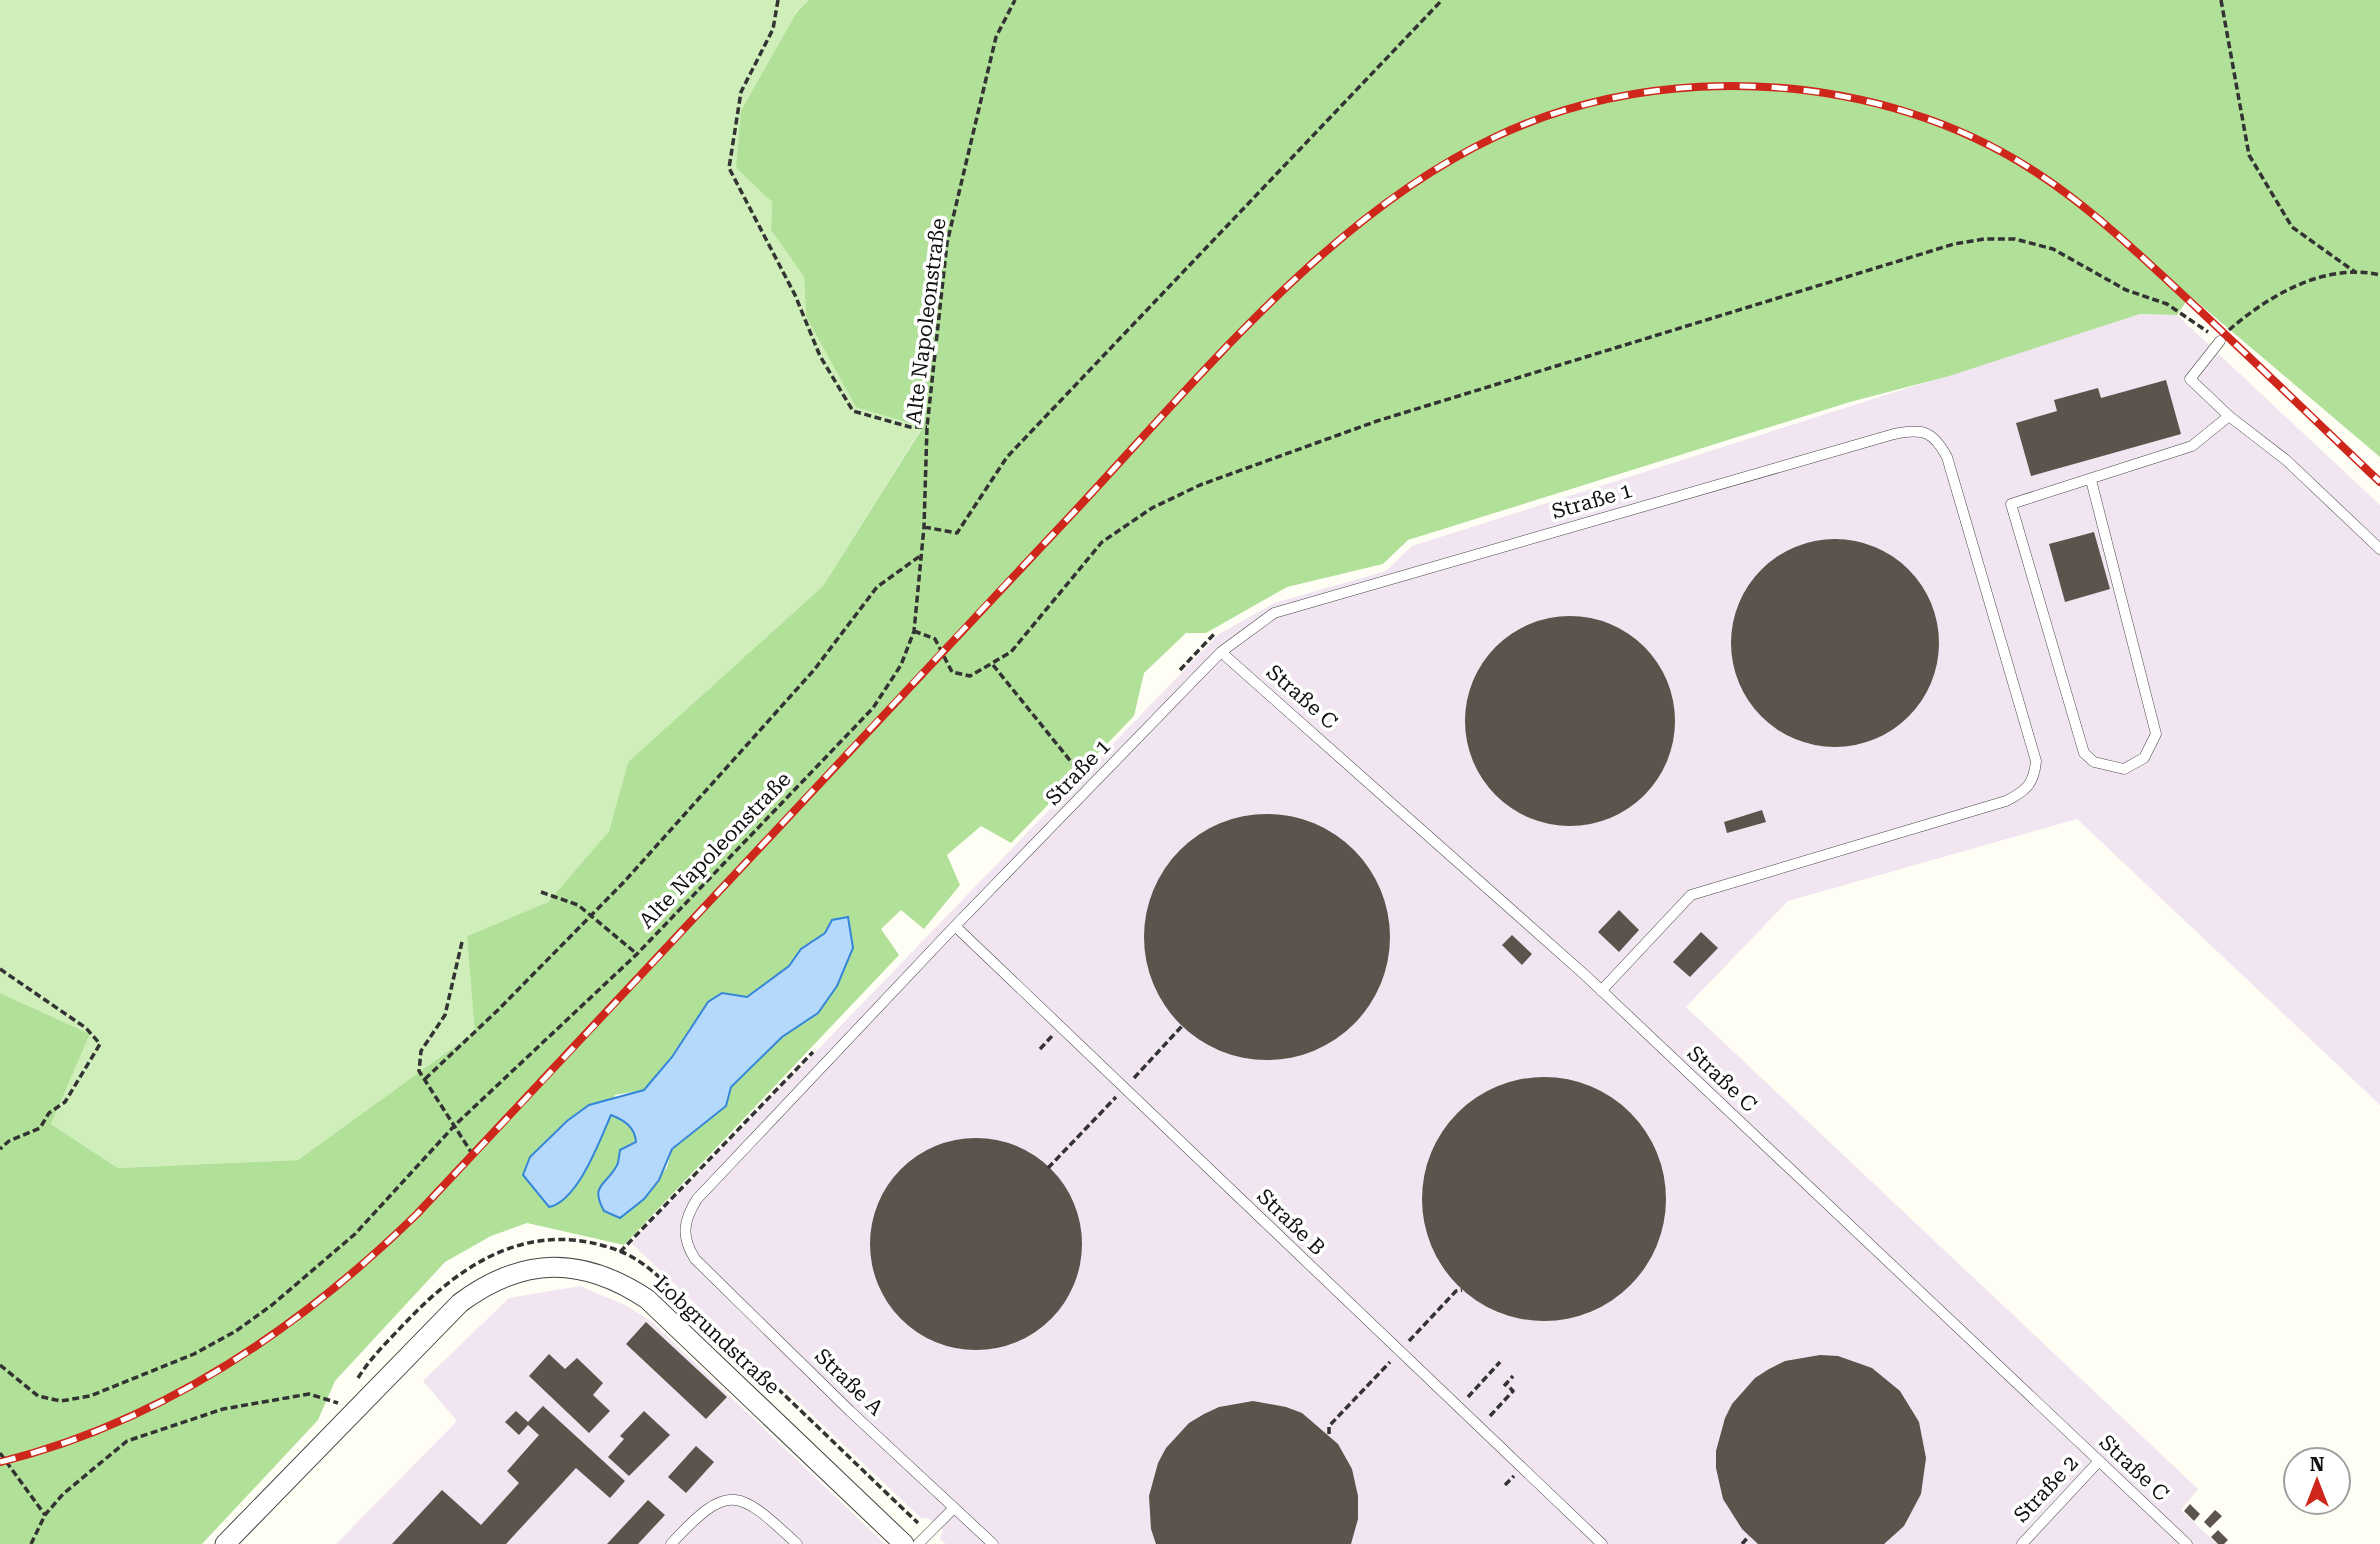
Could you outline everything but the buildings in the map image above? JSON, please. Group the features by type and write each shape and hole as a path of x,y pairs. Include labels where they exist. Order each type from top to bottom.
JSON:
{"street":[{"name":"Lobgrundstraße","path":"225,1544 460,1303 497,1279 556,1267 600,1273 648,1299 904,1544"}],"lane":[{"path":"2220,341 2190,379 2230,416 2286,460 2380,549"},
{"path":"2091,480 2156,734 2144,758 2124,769 2094,762 2084,753 2011,504 2192,446 2230,416"},
{"name":"Straße 1","path":"685,1242 685,1217 697,1199 955,926 1221,652 1274,614 1894,434 1913,430 1925,432 1938,440 1947,457 2036,761 2034,780 2023,793 2006,801 1691,895 1601,991"},
{"name":"Straße C","path":"1221,652 1601,991 2187,1544"},
{"name":"Straße B","path":"955,926 1602,1544"},
{"name":"Straße A","path":"685,1242 695,1259 993,1544"},
{"name":"Straße 2","path":"2022,1544 2099,1461"},
{"path":"671,1544 700,1513 722,1499 746,1500 797,1544"},
{"path":"918,1544 954,1508"}],"path":[{"path":"778,0 774,29 741,92 729,167 795,295 820,356 853,411 910,427 928,427"},
{"name":"Alte Napoleonstraße","path":"0,1364 38,1396 61,1401 90,1396 194,1354 236,1331 272,1305 355,1234 456,1125 637,954 873,708 901,665 914,631 928,427 947,243 996,37 1015,0"},
{"path":"923,527 957,533 1007,457 1441,0"},
{"path":"2221,0 2249,155 2292,226 2355,272"},
{"path":"914,631 935,639 948,668 959,675 970,676 993,665 1011,652 1102,542 1152,508 1200,485 1377,421 1954,244 1984,239 2015,239 2053,249 2077,260 2126,290 2168,304 2188,315 2220,341 2261,303 2290,287 2355,272 2380,275"},
{"path":"425,1079 592,916 814,670 877,587 921,555"},
{"path":"993,665 1081,774"},
{"path":"541,892 578,905 637,954"},
{"path":"463,942 445,1015 421,1051 419,1070 473,1155"},
{"path":"0,969 86,1028 100,1044 65,1102 49,1114 40,1128 9,1141 0,1149"},
{"path":"1135,1077 1182,1026"},
{"path":"1040,1049 1049,1039"},
{"path":"1048,1168 1115,1098"},
{"path":"354,1384 371,1359 429,1298 473,1264 499,1250 553,1240 621,1252 639,1262 709,1325 929,1533"},
{"path":"1410,1340 1456,1291 1462,1290"},
{"path":"1463,1402 1500,1362"},
{"path":"1329,1434 1329,1426 1388,1364"},
{"path":"1496,1410 1513,1391 1505,1385 1513,1376"},
{"path":"31,1544 45,1514 63,1494 127,1441 223,1409 309,1394 340,1404 347,1394"},
{"path":"0,1453 45,1514"},
{"path":"1742,1544 1749,1536"}],"shaded area":[{"path":"2140,314 2177,315 2380,505 2380,1105 2077,819 1788,901 1686,1007 2198,1489 2181,1510 2217,1544 946,1544 940,1539 943,1530 928,1518 921,1518 631,1243 1219,634 1274,603 1386,571 1412,546"},
{"path":"580,1286 625,1305 651,1321 885,1544 336,1544 457,1421 423,1381 509,1298"}],"green space":[{"path":"0,0 809,0 797,10 736,168 772,202 771,230 804,277 806,316 923,426 823,586 628,762 609,831 548,902 467,936 476,1032 298,1160 118,1168 51,1124 90,1034 0,993"},
{"path":"809,0 2380,0 2380,457 2190,296 2177,315 2140,314 1949,376 1850,402 1408,540 1383,564 1287,587 1206,633 1186,633 1144,673 1134,716 1011,843 981,826 947,855 960,885 924,929 901,910 881,929 899,955 624,1245 527,1223 491,1236 445,1262 335,1381 318,1420 202,1544 0,1544 0,993 90,1034 51,1124 118,1168 298,1160 475,1032 467,936 548,902 609,831 628,762 823,586 923,427 856,407 806,316 804,277 771,230 772,202 736,168 741,111 798,10","holes":["832,920 853,948 837,986 818,1013 782,1037 731,1087 726,1106 672,1150 667,1167 644,1199 617,1167 621,1150 636,1142 631,1128 624,1122 610,1114 591,1156 615,1095 644,1090 722,993 747,997 789,966 801,949 825,933"]}],"water":[{"path":"848,917 853,948 837,986 818,1013 782,1037 731,1087 726,1106 672,1149 659,1180 644,1199 620,1218 604,1211 600,1202 599,1191 617,1165 620,1150 636,1142 634,1132 628,1125 611,1115 578,1182 560,1202 549,1207 523,1175 530,1157 567,1121 589,1105 644,1090 672,1057 708,1002 722,993 747,997 789,966 801,949 825,933 832,920"}],"railway":[{"path":"0,1462 60,1445 117,1423 172,1396 225,1366 276,1332 325,1296 372,1256 417,1214 497,1129 1260,312 1372,213 1432,172 1495,137 1544,117 1595,102 1647,92 1753,86 1859,100 1910,113 1954,129 1994,147 2030,168 2096,217 2194,305 2380,482"}]}
